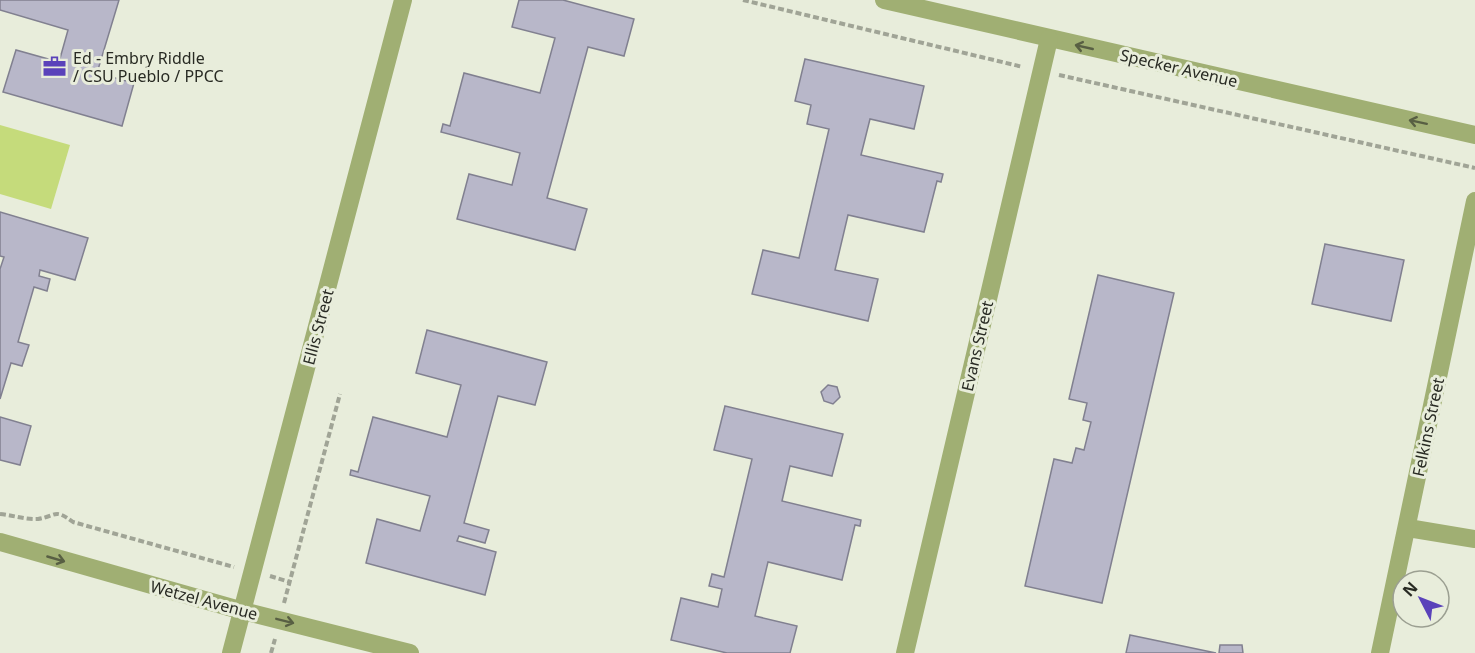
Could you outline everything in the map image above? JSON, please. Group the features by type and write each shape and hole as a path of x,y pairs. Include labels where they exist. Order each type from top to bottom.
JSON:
{"street":[{"name":"Ellis Street","path":"231,653 403,0"},
{"name":"Specker Avenue","path":"884,0 1475,135"},
{"name":"Evans Street","path":"905,653 1049,39"},
{"name":"Felkins Street","path":"1380,653 1475,201"},
{"path":"1408,528 1475,539"},
{"name":"Wetzel Avenue","path":"0,542 243,610 410,653"}],"path":[{"path":"743,0 1041,71 1475,168"},
{"path":"271,653 340,394"},
{"path":"0,514 39,519 54,512 61,513 73,522 290,582"}],"green space":[{"path":"0,125 70,145 51,209 0,194"}],"building":[{"name":"Ed - Embry Riddle / CSU Pueblo / PPCC","path":"0,0 119,0 97,73 134,83 122,126 3,92 16,50 59,62 68,30 0,10"},
{"path":"519,0 563,0 634,19 624,56 588,47 547,198 587,209 575,250 457,219 469,174 512,185 520,153 441,132 443,124 450,126 464,73 540,93 555,38 512,27"},
{"path":"805,59 924,86 914,129 870,119 861,155 943,174 941,182 937,181 924,232 848,215 835,270 878,279 868,321 752,294 763,250 799,258 829,129 807,124 811,105 795,101"},
{"path":"0,212 88,238 75,280 40,270 39,276 50,279 47,291 34,287 18,342 29,345 22,366 11,363 0,399 0,269 4,257 0,256"},
{"path":"1325,244 1404,260 1391,321 1312,304"},
{"path":"1098,275 1174,293 1102,603 1025,586 1054,459 1072,463 1076,448 1084,450 1091,422 1083,420 1087,403 1069,399"},
{"path":"427,330 547,362 535,405 498,396 464,523 489,530 485,543 459,536 457,541 496,552 485,595 366,563 377,519 420,531 430,496 350,475 351,470 358,472 373,417 447,437 461,385 416,373"},
{"path":"828,385 837,387 840,397 833,404 824,401 821,392"},
{"path":"725,406 843,434 832,476 790,466 782,501 861,520 860,526 855,525 842,580 768,562 755,616 797,626 790,653 727,653 671,640 681,598 718,607 722,589 709,586 712,574 724,577 752,459 714,450"},
{"path":"0,417 31,426 20,465 0,460"},
{"path":"1130,635 1216,653 1126,653"},
{"path":"1220,645 1242,645 1243,653 1219,653"}],"place":[{"name":"Ed - Embry Riddle / CSU Pueblo / PPCC","path":"55,67"}]}
